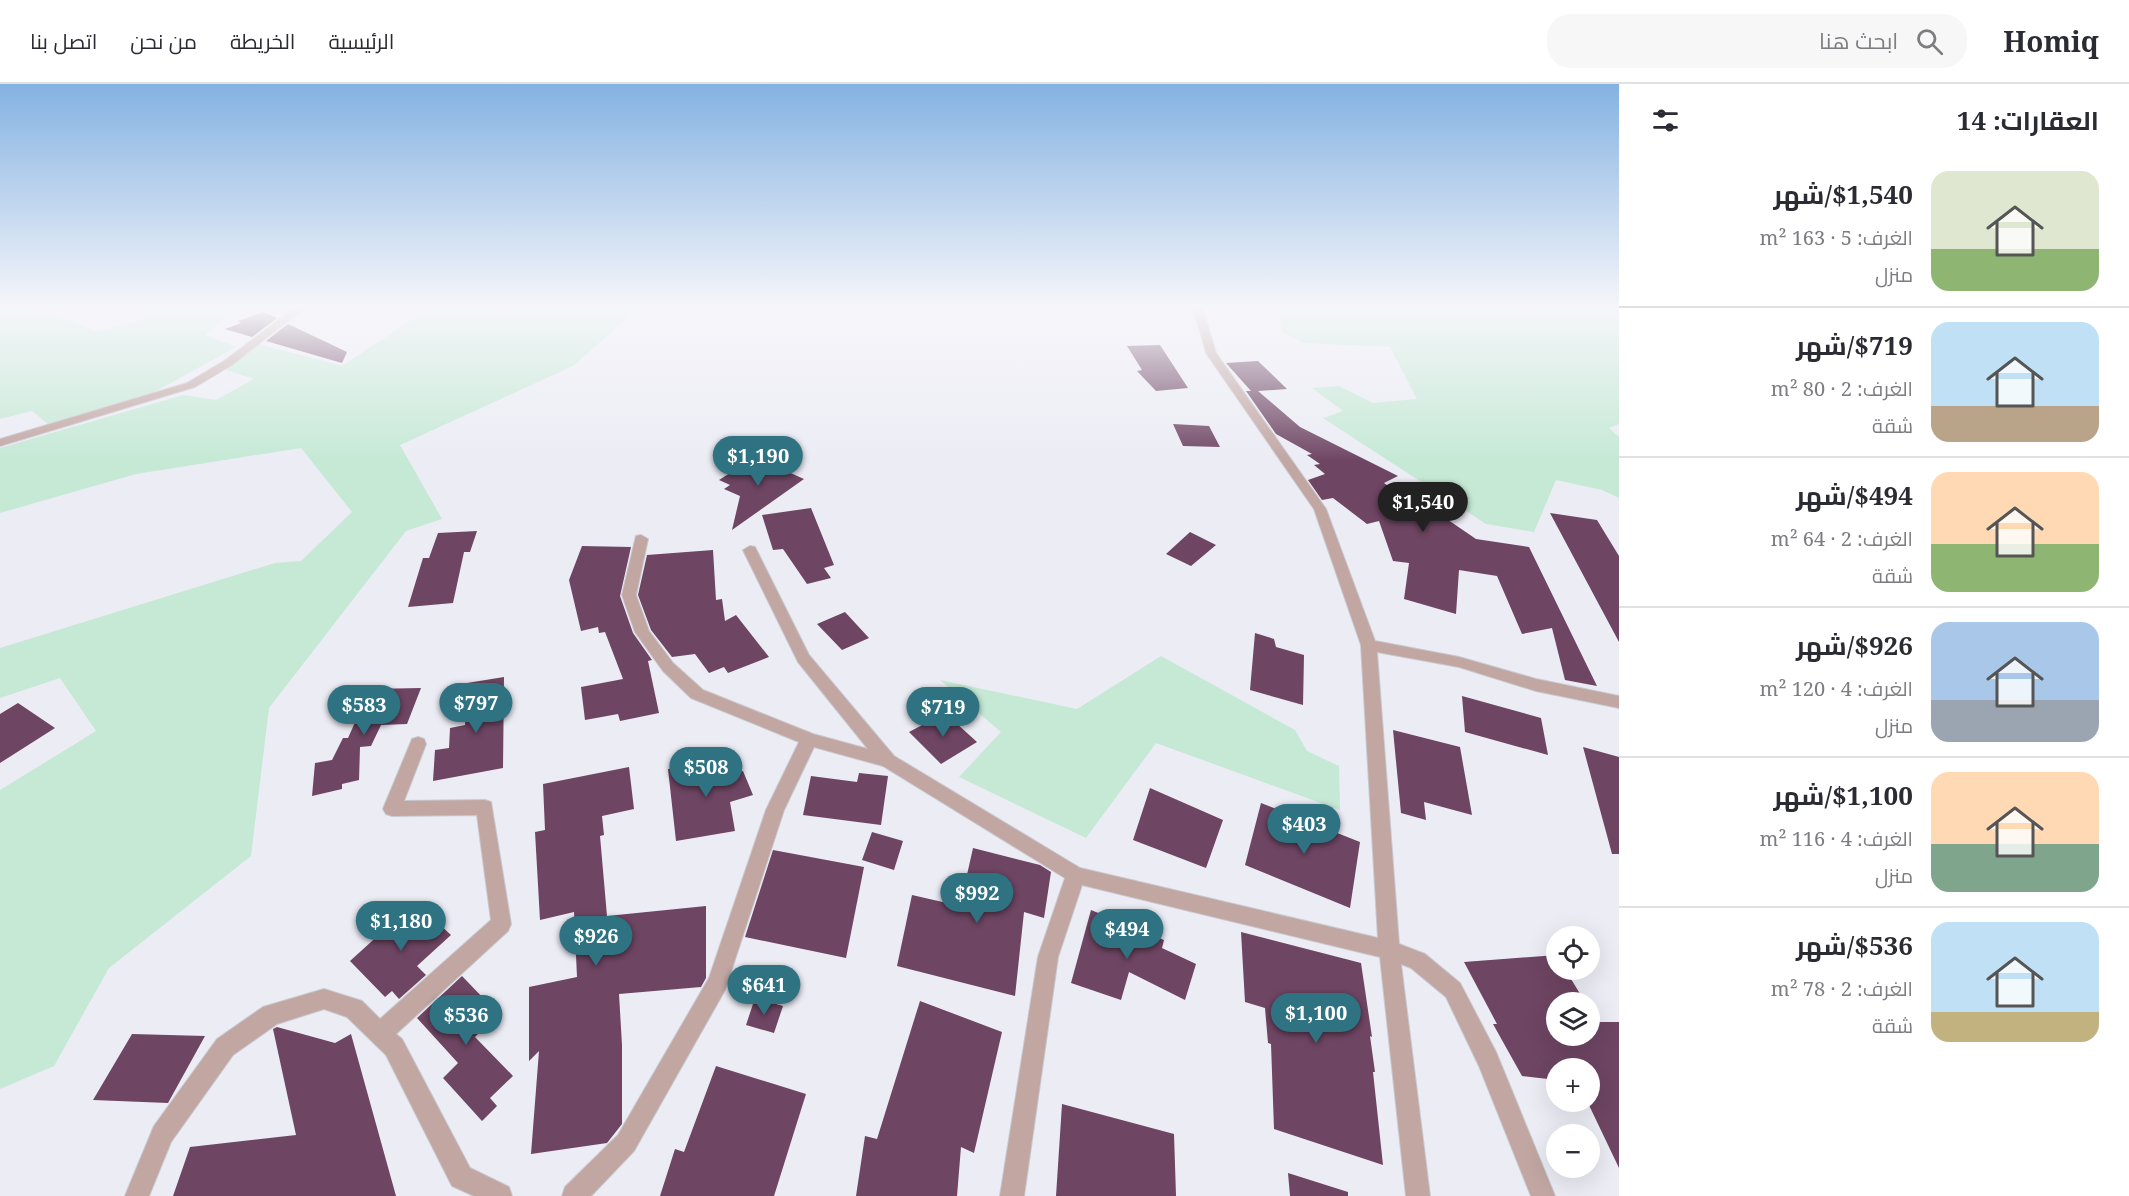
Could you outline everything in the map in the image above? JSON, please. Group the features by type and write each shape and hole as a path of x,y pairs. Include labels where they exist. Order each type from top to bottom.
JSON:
{"street":[{"path":"0,443 191,385 235,358"},
{"path":"1214,358 1320,509 1369,645 1389,950 1418,1196"},
{"path":"641,539 630,595 642,632 668,666 697,694 809,739 888,761 1076,875 1389,950 1418,961 1453,990 1488,1060 1543,1196"},
{"path":"750,550 803,658 888,761"},
{"path":"1369,645 1459,662 1536,685 1619,702"},
{"path":"574,1196 626,1143 718,983 776,810 809,739"},
{"path":"380,1034 501,924 485,807 392,808 418,744"},
{"path":"1012,1196 1048,957 1076,875"},
{"path":"137,1196 162,1134 225,1047 271,1015 324,999 354,1009 394,1047 461,1177 500,1196"}],"green space":[{"path":"0,358 216,358 149,395 48,424 32,411 0,419"},
{"path":"241,358 311,358 342,366 354,358 582,358 573,366 400,445 442,519 406,531 269,708 251,856 109,968 54,1066 0,1089 0,790 96,731 60,678 0,698 0,648 275,563 301,561 352,512 301,448 136,474 0,513 0,448 183,395 216,400 254,379 226,370"},
{"path":"1396,358 1619,358 1619,424 1609,428 1619,437 1619,498 1602,490 1556,480 1534,532 1486,524 1323,418 1343,411 1312,388 1339,386 1373,403 1417,399"},
{"path":"1161,656 1295,730 1307,751 1339,766 1340,810 1156,743 1086,838 959,777 1001,732 940,680 1077,709"}],"building":[{"path":"324,358 344,358 342,363"},
{"path":"1134,358 1168,358 1188,388 1156,391 1137,371 1142,370"},
{"path":"1258,361 1287,389 1258,391 1300,427 1398,476 1384,483 1426,513 1435,511 1476,539 1529,547 1597,686 1565,680 1552,628 1522,634 1497,576 1459,570 1456,614 1404,599 1409,563 1393,561 1379,521 1367,524 1333,498 1322,500 1308,480 1325,474 1314,465 1320,464 1307,455 1312,454 1276,434 1246,391 1251,391 1226,363"},
{"path":"1173,424 1209,426 1220,447 1183,446"},
{"path":"755,457 804,479 732,530 740,496 724,489 730,485 719,480"},
{"path":"811,508 834,565 824,568 831,578 807,584 783,549 773,550 762,515"},
{"path":"1550,513 1597,520 1619,556 1619,642"},
{"path":"477,531 470,552 464,552 453,603 408,607 423,558 429,558 438,533"},
{"path":"1190,532 1216,545 1191,566 1166,554"},
{"path":"582,546 631,547 620,596 633,633 652,660 648,661 659,713 620,721 618,714 585,720 581,687 623,679 605,632 599,633 598,627 581,631 569,580"},
{"path":"713,550 716,600 722,599 725,621 736,615 769,657 728,673 724,667 709,673 695,654 672,657 651,630 638,595 647,555"},
{"path":"845,612 869,638 842,650 817,624"},
{"path":"1255,633 1274,639 1276,647 1304,655 1303,705 1250,690"},
{"path":"504,677 503,768 433,781 435,750 449,748 450,728 465,725 467,683"},
{"path":"421,688 407,724 381,725 371,746 360,747 359,780 342,784 342,789 312,796 315,763 332,760 343,738 348,738 370,689"},
{"path":"1462,696 1541,718 1548,755 1465,732"},
{"path":"18,703 55,728 0,763 0,714"},
{"path":"945,713 977,742 941,764 909,732"},
{"path":"1393,730 1460,747 1472,815 1424,802 1426,820 1401,813"},
{"path":"1583,747 1619,757 1619,854 1612,854"},
{"path":"736,758 739,772 743,771 753,795 730,802 735,831 676,841 668,769"},
{"path":"629,767 634,809 602,816 604,835 600,836 607,916 706,906 706,978 701,987 619,994 622,1045 622,1124 607,1143 531,1154 539,1051 529,1061 529,987 577,977 574,912 540,920 535,832 545,830 543,784"},
{"path":"859,773 888,776 881,825 803,815 811,776 857,782"},
{"path":"1150,788 1223,820 1206,868 1133,840"},
{"path":"1261,803 1360,842 1350,908 1245,865"},
{"path":"872,832 903,841 894,870 862,860"},
{"path":"973,848 1040,865 1051,872 1044,918 1024,912 1015,996 897,966 912,895 960,906"},
{"path":"773,850 864,867 846,958 745,937"},
{"path":"415,902 451,935 417,966 426,975 399,999 392,991 385,997 350,961"},
{"path":"1091,910 1164,940 1162,948 1196,964 1185,1000 1129,972 1121,1000 1071,983"},
{"path":"1241,932 1361,963 1372,1037 1370,1036 1383,1165 1274,1129 1271,1044 1268,1043 1265,1008 1245,1002"},
{"path":"1546,956 1546,980 1572,980 1579,992 1546,992 1546,1046 1600,1046 1600,1022 1619,1022 1619,1168 1600,1124 1592,1112 1600,1112 1600,1058 1546,1058 1546,1079 1522,1076 1493,1024 1497,1024 1464,962"},
{"path":"462,976 486,1001 480,1007 492,1020 475,1037 513,1076 490,1098 497,1106 482,1121 443,1078 458,1063 417,1018"},
{"path":"755,998 783,1006 774,1033 746,1025"},
{"path":"920,1001 1002,1032 974,1153 961,1147 957,1196 856,1196 865,1136 877,1139"},
{"path":"277,1027 335,1043 351,1034 396,1196 173,1196 190,1147 296,1135 273,1029"},
{"path":"132,1034 205,1036 168,1103 93,1100"},
{"path":"716,1066 806,1094 774,1196 660,1196 675,1149 684,1152"},
{"path":"1062,1104 1174,1134 1176,1196 1056,1196"},
{"path":"1288,1173 1348,1192 1348,1196 1290,1196"}]}
